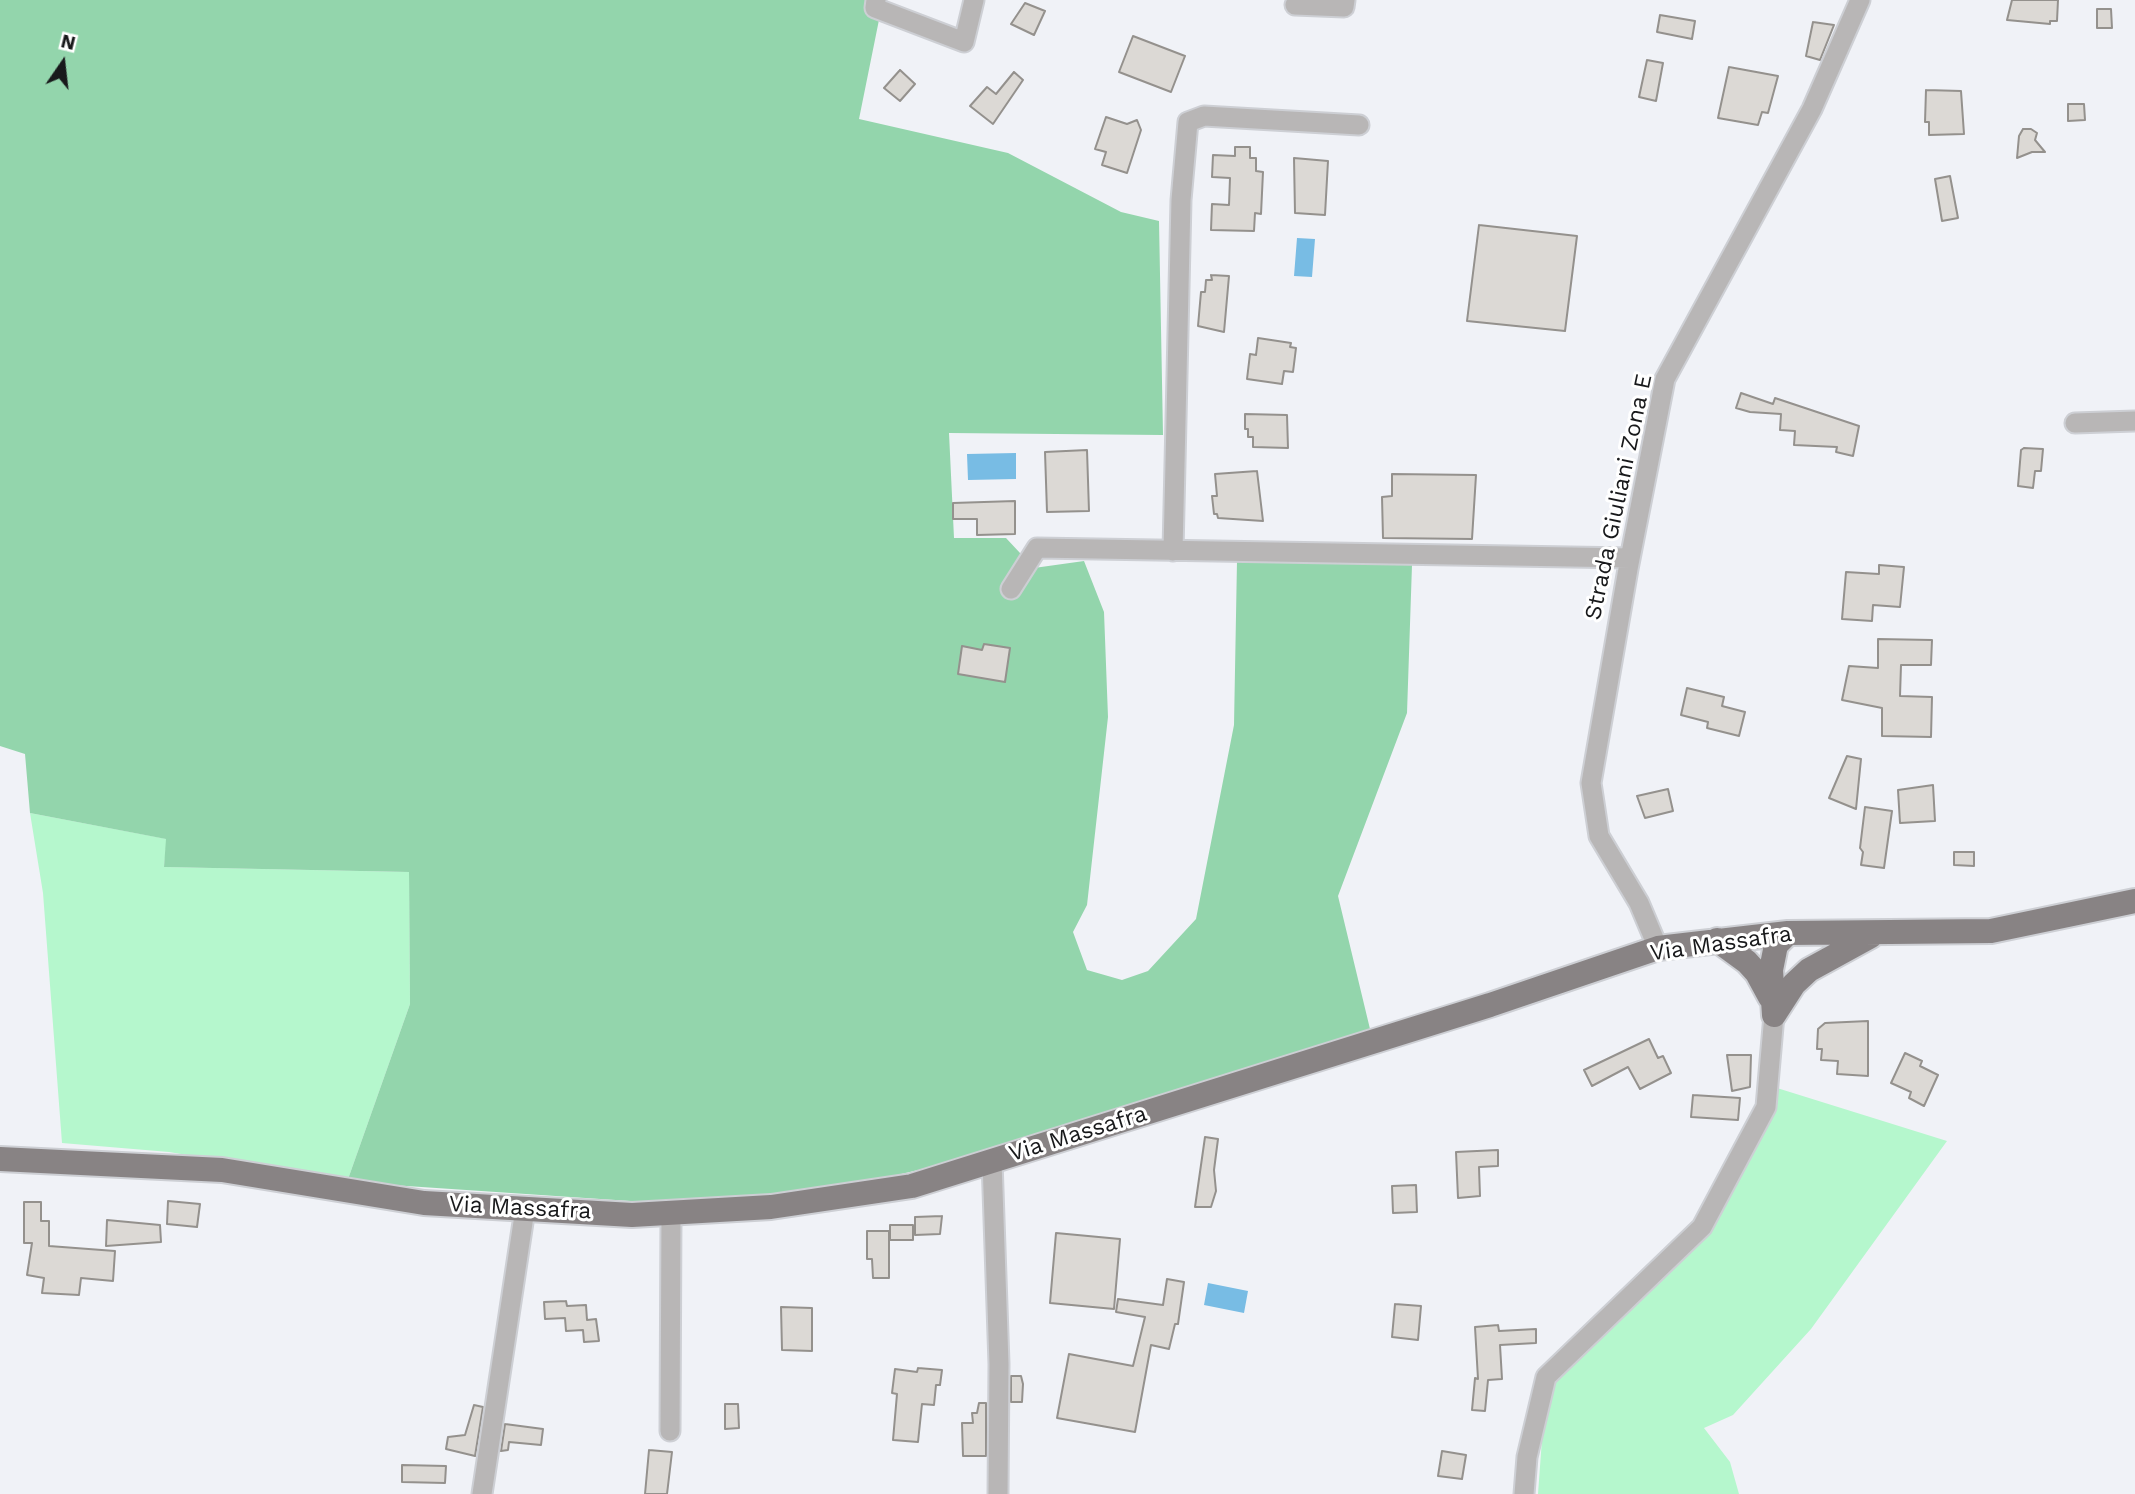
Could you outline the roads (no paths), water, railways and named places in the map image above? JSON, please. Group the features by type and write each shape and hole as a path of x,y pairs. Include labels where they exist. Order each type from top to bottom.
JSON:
{"main road":[{"name":"Via Massafra","path":"0,1159 222,1170 424,1203 632,1215 771,1207 912,1186 1477,1010 1658,948 1788,933 1992,931 2135,901"},
{"path":"1773,1008 1794,984 1819,962 1878,932"},
{"path":"1773,1008 1773,958 1776,945 1788,933 1798,941 1802,949 1801,964 1794,984"},
{"path":"1717,940 1737,953 1757,973 1773,1008"}],"street":[{"path":"876,0 875,8 964,42 974,0"},
{"path":"1295,5 1344,7 1345,0"},
{"name":"Strada Giuliani Zona E","path":"1658,948 1639,904 1599,836 1591,783 1630,558 1665,379 1812,109 1860,0"},
{"path":"1174,551 1181,200 1188,122 1204,116 1359,125"},
{"path":"2075,423 2135,421"},
{"path":"1011,589 1037,548 1630,558"},
{"path":"1524,1494 1527,1457 1546,1377 1702,1227 1766,1107 1773,1008"},
{"path":"992,1161 999,1364 998,1494"},
{"path":"482,1494 525,1209"},
{"path":"670,1431 671,1213"}],"water":[{"path":"1297,238 1315,239 1312,277 1294,276"},
{"path":"1016,453 1016,479 968,480 967,454"},
{"path":"1208,1283 1248,1291 1244,1313 1204,1305"}]}
